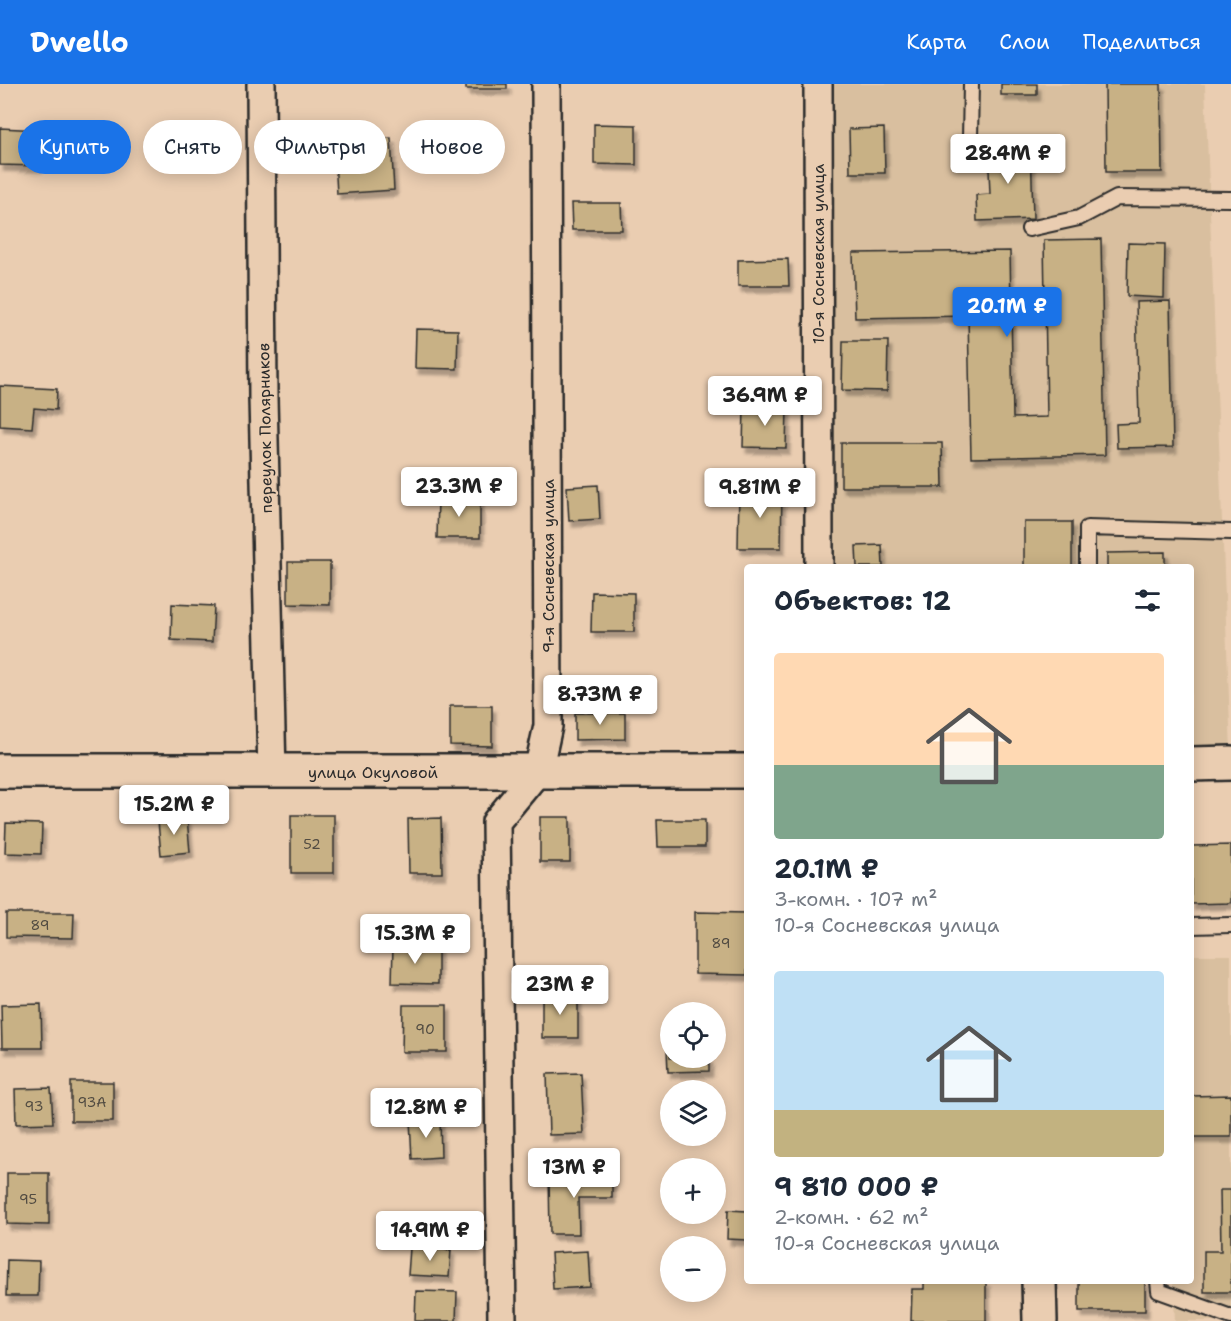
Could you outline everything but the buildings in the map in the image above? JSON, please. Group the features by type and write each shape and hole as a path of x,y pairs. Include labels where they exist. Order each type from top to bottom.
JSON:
{"street":[{"name":"переулок Полярников","path":"261,84 263,398 273,772"},
{"name":"9-я Сосневская улица","path":"502,1321 496,822 538,771 548,726 546,84"},
{"name":"10-я Сосневская улица","path":"818,84 819,564"},
{"path":"1194,765 1231,763"},
{"name":"улица Окуловой","path":"0,771 744,771"},
{"path":"1039,1284 1040,1321"}],"lane":[{"path":"970,139 971,84"},
{"path":"1029,229 1079,218 1117,198 1231,199"},
{"path":"1087,564 1087,528 1231,532"},
{"path":"1194,926 1231,925"},
{"path":"1158,1284 1159,1291 1231,1317"}],"shaded area":[{"path":"827,84 1205,84 1231,751 1194,751 1194,564 826,564"},
{"path":"1194,955 1231,955 1231,1321 1175,1321 1173,1284 1194,1284"}]}
